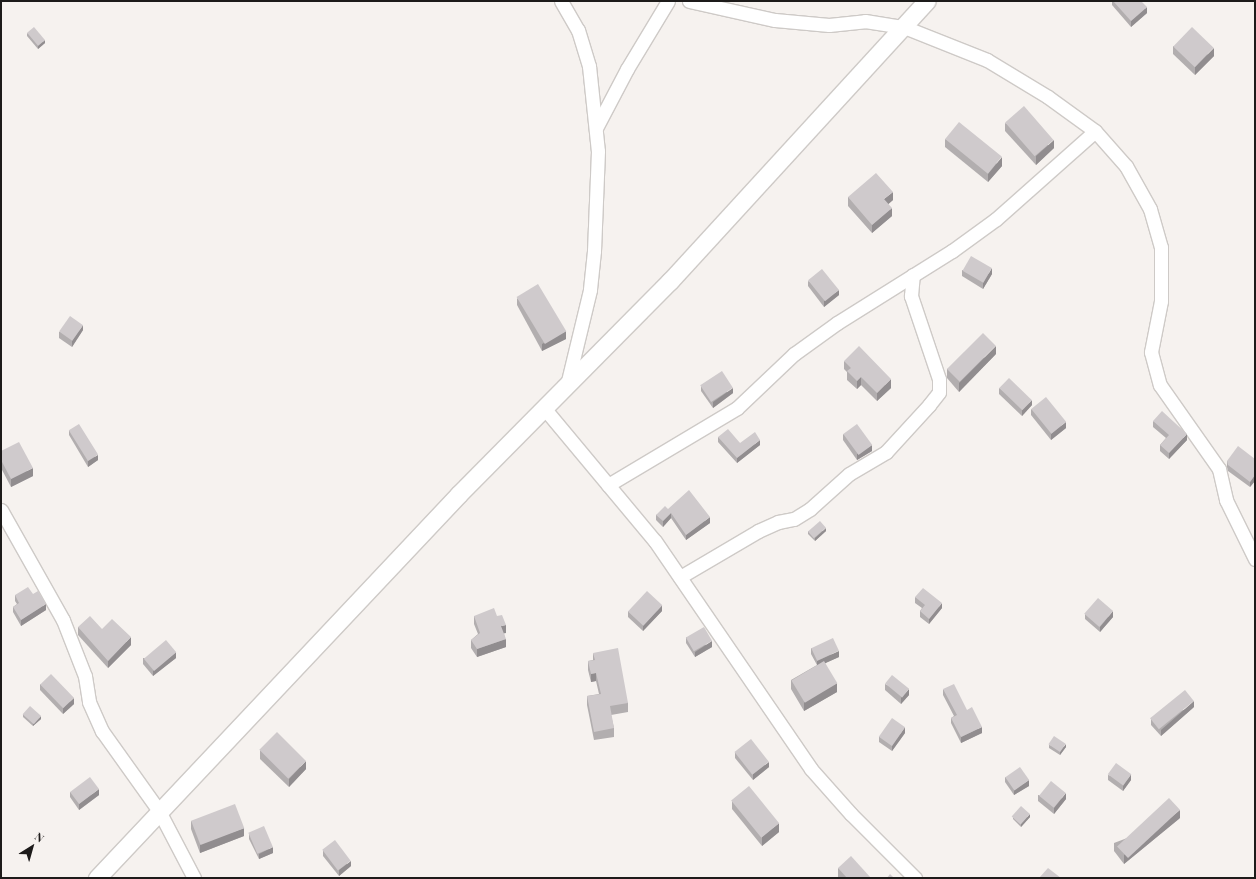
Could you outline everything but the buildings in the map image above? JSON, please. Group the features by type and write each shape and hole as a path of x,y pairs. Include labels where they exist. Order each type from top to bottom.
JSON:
{"main road":[{"path":"97,878 459,494 670,281 928,1"}],"street":[{"path":"561,1 585,49 589,66 598,151 594,251 590,290 567,385"},
{"path":"596,128 626,69 668,1"},
{"path":"688,1 775,20 829,25 865,21 904,27 987,60 1048,97 1095,131 1126,166 1150,208 1161,247 1161,301 1151,352 1160,385 1219,469 1226,500 1255,560"},
{"path":"608,485 737,408 794,354 913,274 952,251 996,219 1095,131"},
{"path":"680,577 758,531 778,522 794,519 810,509 849,474 886,452 939,392 939,379 910,296 913,274"},
{"path":"544,408 655,541 811,769 851,814 915,878"},
{"path":"1,510 63,620 84,676 89,702 102,730 159,811 194,878"}]}
